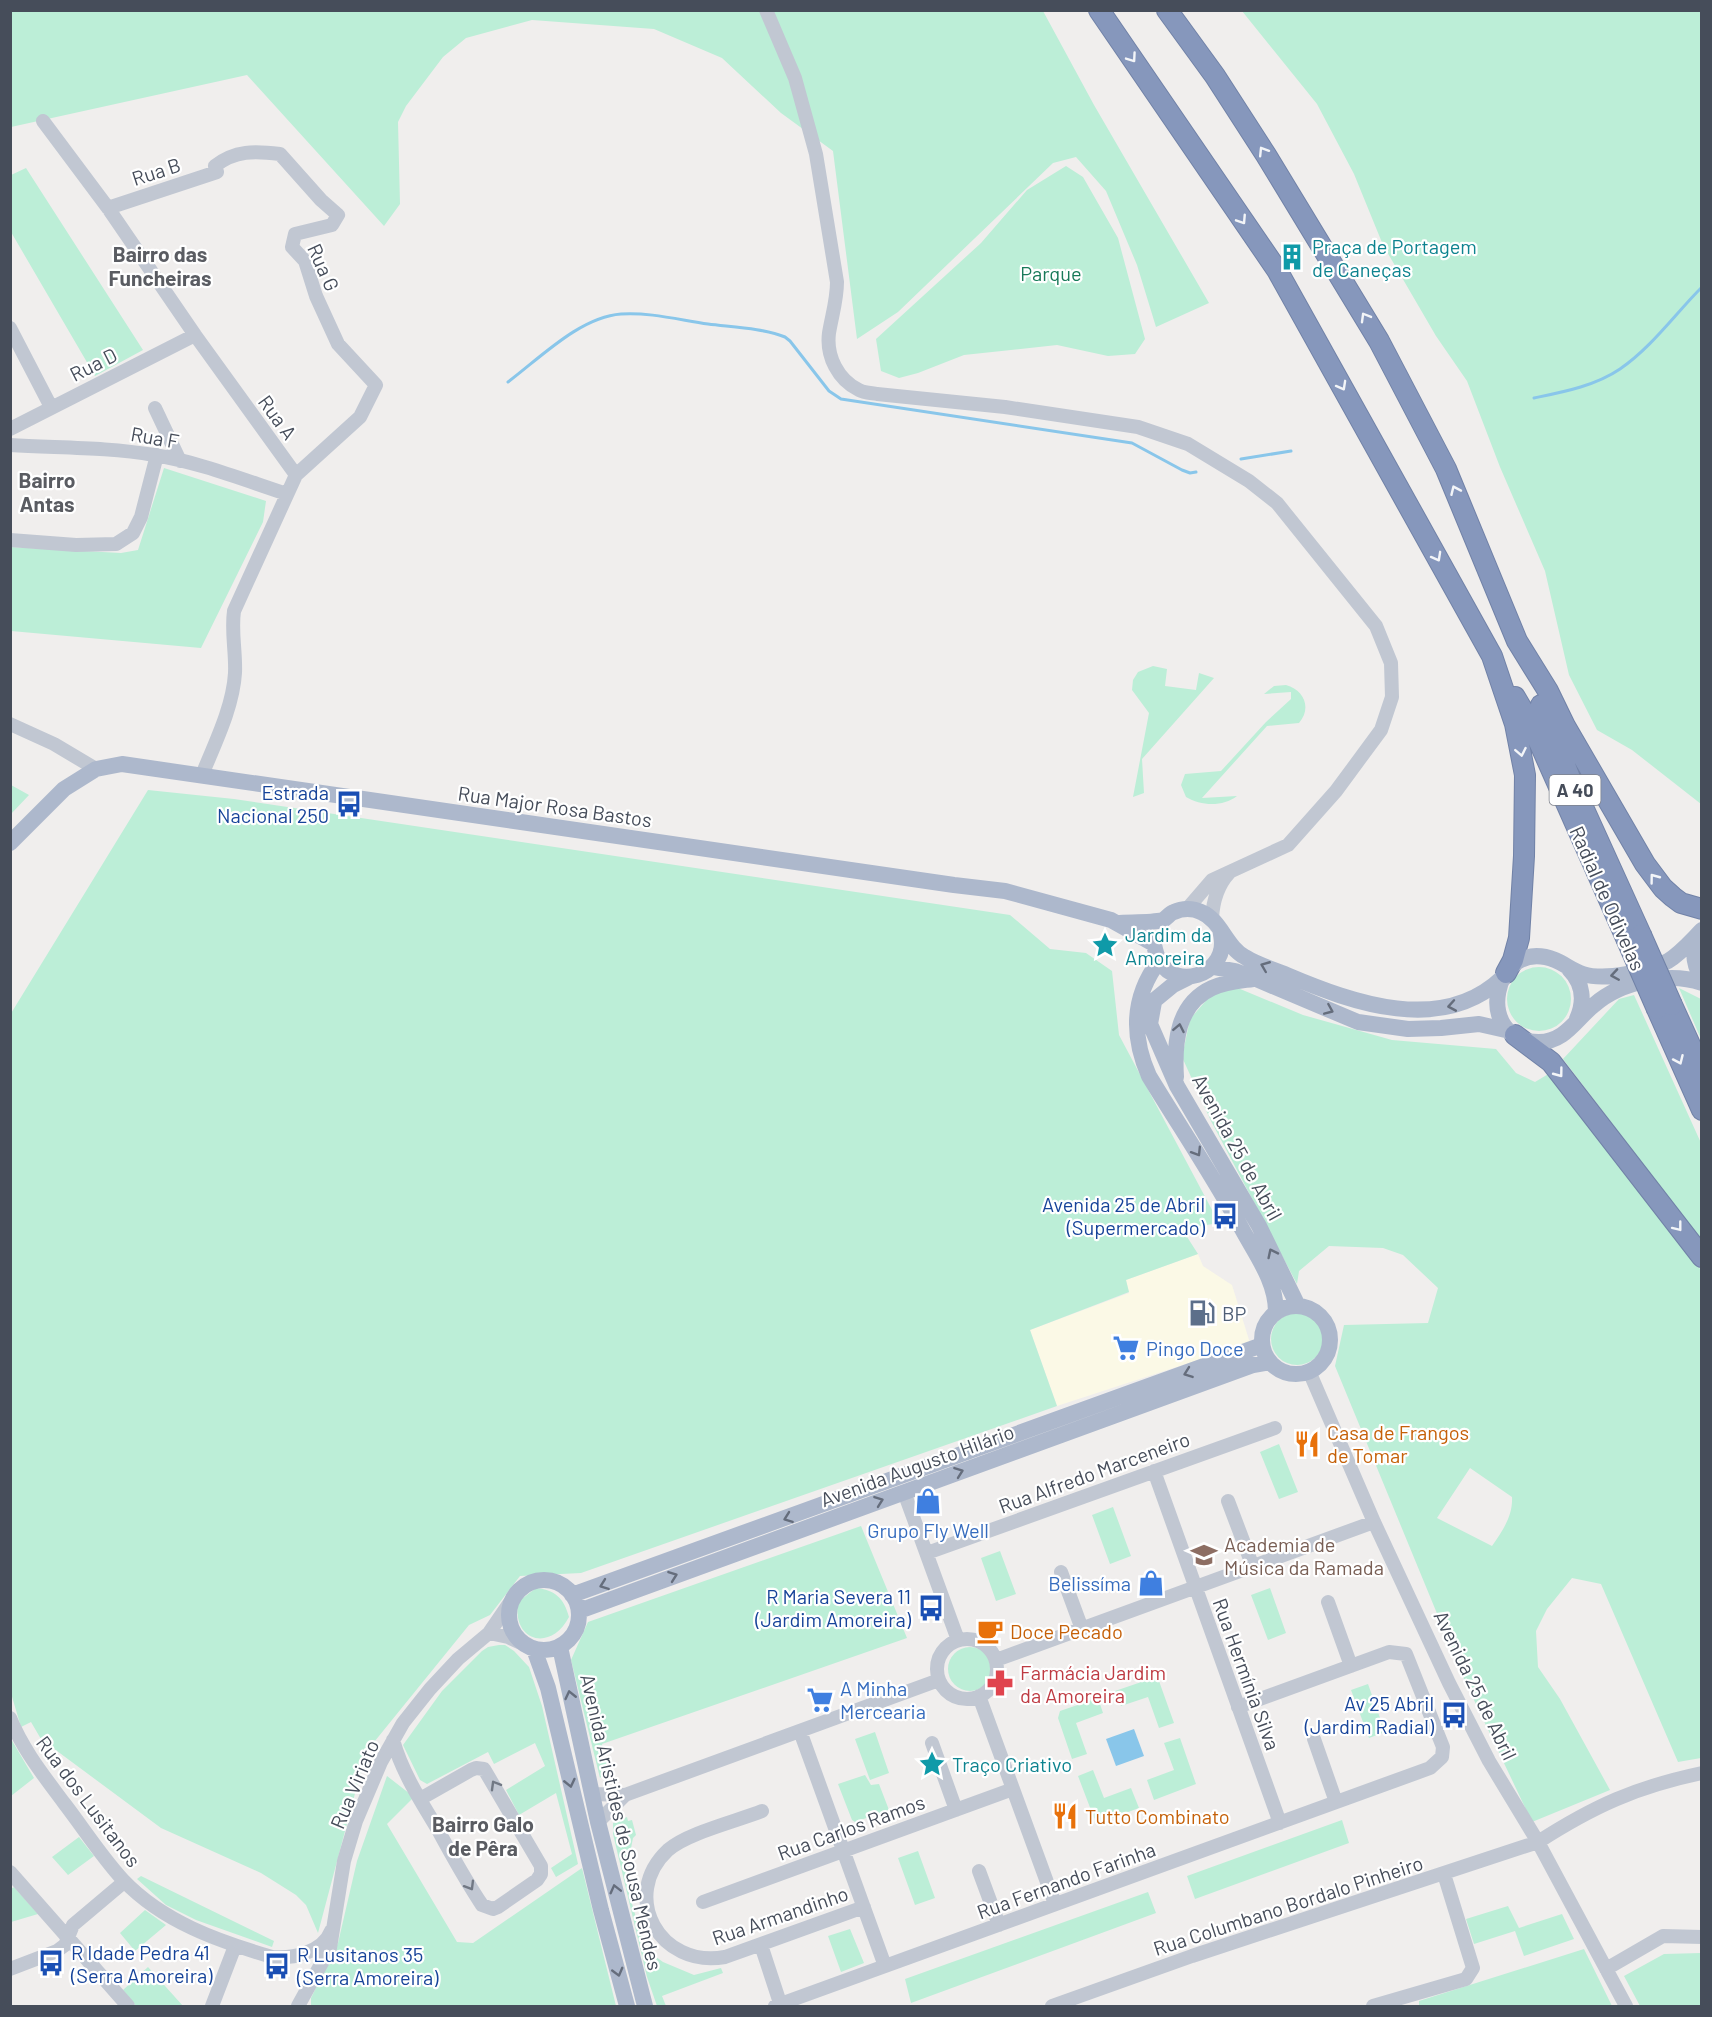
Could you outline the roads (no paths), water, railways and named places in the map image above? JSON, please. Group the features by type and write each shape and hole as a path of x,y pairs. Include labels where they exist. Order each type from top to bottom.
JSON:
{"highway":[{"path":"1099,10 1277,270 1492,656 1515,724 1525,775 1519,938 1514,960 1504,975"},
{"path":"1167,10 1197,50 1266,155 1384,350 1446,469 1517,641 1653,876 1673,897 1682,903 1701,909"},
{"name":"Radial de Odivelas","path":"1517,641 1634,937"},
{"name":"Radial de Odivelas","path":"1492,656 1532,726 1634,937 1665,1007 1701,1110"},
{"name":"Radial de Odivelas","path":"1665,1007 1701,1071"},
{"path":"1513,1033 1551,1062 1701,1257"}],"main road":[{"name":"Rua Major Rosa Bastos","path":"10,843 64,789 96,769 122,764 1005,891 1117,923"},
{"path":"1216,924 1223,942 1220,956 1213,967 1202,975 1189,977 1176,975 1164,968 1158,961 1154,944 1156,931 1163,920 1174,912 1187,909 1201,911 1216,924 1243,957 1323,990 1379,1006 1429,1009 1463,1004 1484,994 1516,964 1531,957 1550,958 1582,974 1610,976 1665,962 1676,955 1701,931"},
{"path":"1117,923 1163,920"},
{"path":"1117,923 1154,944"},
{"path":"1701,931 1694,953 1695,965 1701,979"},
{"name":"Avenida 25 de Abril","path":"1158,961 1141,992 1137,1020 1136,1031 1144,1064 1149,1076 1214,1178 1265,1271 1275,1294 1276,1312"},
{"path":"1564,964 1576,977 1582,993 1581,1008 1573,1027"},
{"path":"1213,967 1235,971 1347,1018 1367,1024 1408,1029 1479,1024 1513,1033 1528,1041 1547,1042 1561,1036 1601,999 1621,988 1671,978 1688,979 1701,983"},
{"path":"1504,975 1498,989 1497,1005 1501,1019 1513,1033"},
{"path":"1177,1086 1150,1024 1151,1014 1154,1002 1159,995 1189,977"},
{"name":"Avenida 25 de Abril","path":"1256,979 1213,987 1187,1007 1178,1030 1175,1063 1177,1086 1258,1226 1298,1306"},
{"path":"1298,1306 1309,1308 1319,1314 1330,1334 1330,1345 1326,1356 1319,1365 1299,1374 1278,1369 1270,1362 1262,1345 1265,1327 1276,1312 1286,1307 1298,1306"},
{"name":"Avenida Augusto Hilário","path":"572,1595 1262,1345"},
{"name":"Avenida Augusto Hilário","path":"579,1611 1253,1365 1270,1362"},
{"path":"546,1580 556,1582 572,1595 579,1611 579,1622 575,1632 560,1647 543,1650 529,1647 516,1637 511,1628 510,1607 513,1598 526,1585 546,1580"},
{"name":"Avenida Aristides de Sousa Mendes","path":"529,1647 548,1688 601,1910 627,2007"},
{"name":"Avenida Aristides de Sousa Mendes","path":"560,1647 598,1822 645,2007"}],"street":[{"path":"766,10 795,78 816,154 837,282 836,304 828,346 835,368 844,380 860,391 1005,407 1138,427 1188,444 1249,481 1277,503 1377,626 1391,663 1392,697 1381,730 1336,791 1288,845 1212,880 1187,909"},
{"name":"Rua A","path":"43,121 108,208 296,476"},
{"name":"Rua G","path":"217,172 215,166 226,158 244,152 280,154 321,200 338,215 332,225 295,234 292,247 305,261 316,296 339,344 376,385 360,417 296,476"},
{"name":"Rua B","path":"108,208 217,172"},
{"path":"10,328 51,407"},
{"name":"Rua D","path":"10,429 195,335"},
{"path":"155,408 180,461"},
{"name":"Rua F","path":"10,446 122,450 157,455 288,494"},
{"path":"10,540 76,545 116,544 133,533 141,517 157,455"},
{"path":"202,775 230,700 235,673 234,611 296,476"},
{"path":"10,724 54,744 96,769"},
{"path":"1216,924 1213,907 1220,884 1232,870"},
{"name":"Avenida 25 de Abril","path":"1309,1371 1374,1522 1449,1683 1489,1761 1538,1842 1626,2007"},
{"name":"Rua Alfredo Marceneiro","path":"927,1552 1275,1428"},
{"name":"Rua Hermínia Silva","path":"1154,1471 1280,1823"},
{"path":"904,1492 958,1641"},
{"path":"1228,1501 1253,1567"},
{"path":"996,1660 1374,1522"},
{"path":"1061,1572 1082,1629"},
{"name":"Rua Viriato","path":"298,2007 330,1948 344,1861 356,1821 375,1774 393,1740 430,1689 458,1659 489,1633 513,1598"},
{"path":"1328,1602 1351,1666"},
{"path":"489,1633 508,1637 529,1647"},
{"path":"967,1639 985,1645 996,1660 997,1669 992,1685 978,1696 969,1698 951,1694 939,1680 937,1672 940,1656 951,1644 958,1641 967,1639"},
{"name":"Rua Fernando Farinha","path":"779,2006 1430,1768 1442,1757 1443,1747 1406,1654 1389,1652 1238,1707"},
{"path":"592,1794 625,1795 939,1680"},
{"path":"978,1696 1055,1904"},
{"name":"Rua dos Lusitanos","path":"10,1718 30,1757 102,1856 124,1882 152,1905 174,1919 235,1946 278,1958 314,1949 325,1941 334,1923"},
{"path":"800,1731 885,1966"},
{"path":"1314,1739 1336,1802"},
{"path":"393,1740 408,1779 482,1905 493,1909 498,1907 537,1880 541,1874 541,1866 484,1769 471,1770 420,1799"},
{"path":"932,1743 956,1810"},
{"path":"385,1755 408,1779"},
{"path":"375,1774 388,1770 408,1779"},
{"name":"Rua Columbano Bordalo Pinheiro","path":"1052,2007 1192,1956 1538,1842 1572,1820 1614,1799 1650,1785 1701,1773"},
{"name":"Rua Carlos Ramos","path":"703,1902 1013,1789"},
{"path":"598,1822 625,1795"},
{"name":"Rua Armandinho","path":"762,1812 679,1842 653,1869 647,1896 650,1917 655,1928 670,1946 698,1959 725,1958 864,1907"},
{"path":"979,1871 999,1925"},
{"path":"1375,2006 1466,1979 1473,1968 1444,1874"},
{"path":"12,1877 128,2007"},
{"path":"10,1969 57,1951 69,1939 73,1925 124,1882"},
{"path":"1606,1969 1663,1936 1701,1937"},
{"path":"761,1945 779,2006"},
{"path":"212,2007 235,1946"},
{"path":"301,1954 312,1981"}],"water":[{"path":"1134,1729 1144,1756 1116,1766 1106,1739"}],"waterway":[{"path":"1534,398 1589,384 1620,369 1653,341 1702,287"},
{"path":"508,382 561,340 591,323 621,314 653,315 757,330 785,337 829,391 841,399 1132,443 1182,470 1190,473 1196,472"},
{"path":"1241,459 1291,451"}],"place":[{"name":"Praça de Portagem de Caneças","path":"1292,257"},
{"name":"Estrada Nacional 250","path":"349,804"},
{"name":"Jardim da Amoreira","path":"1105,945"},
{"name":"Avenida 25 de Abril (Supermercado)","path":"1225,1216"},
{"name":"BP","path":"1202,1313"},
{"name":"Pingo Doce","path":"1126,1348"},
{"name":"Casa de Frangos de Tomar","path":"1307,1444"},
{"name":"Grupo Fly Well","path":"928,1501"},
{"name":"Academia de Música da Ramada","path":"1204,1555"},
{"name":"Belissíma","path":"1151,1583"},
{"name":"R Maria Severa 11 (Jardim Amoreira)","path":"931,1608"},
{"name":"Doce Pecado","path":"990,1631"},
{"name":"Farmácia Jardim da Amoreira","path":"1000,1683"},
{"name":"A Minha Mercearia","path":"820,1700"},
{"name":"Av 25 Abril (Jardim Radial)","path":"1454,1715"},
{"name":"Traço Criativo","path":"932,1764"},
{"name":"Tutto Combinato","path":"1065,1816"},
{"name":"R Idade Pedra 41 (Serra Amoreira)","path":"51,1963"},
{"name":"R Lusitanos 35 (Serra Amoreira)","path":"277,1966"}],"district":[{"name":"Bairro das Funcheiras","path":"160,265"},
{"name":"Bairro Antas","path":"47,491"},
{"name":"Bairro Galo de Pêra","path":"483,1835"}],"park label":[{"name":"Parque","path":"1051,273"}]}
